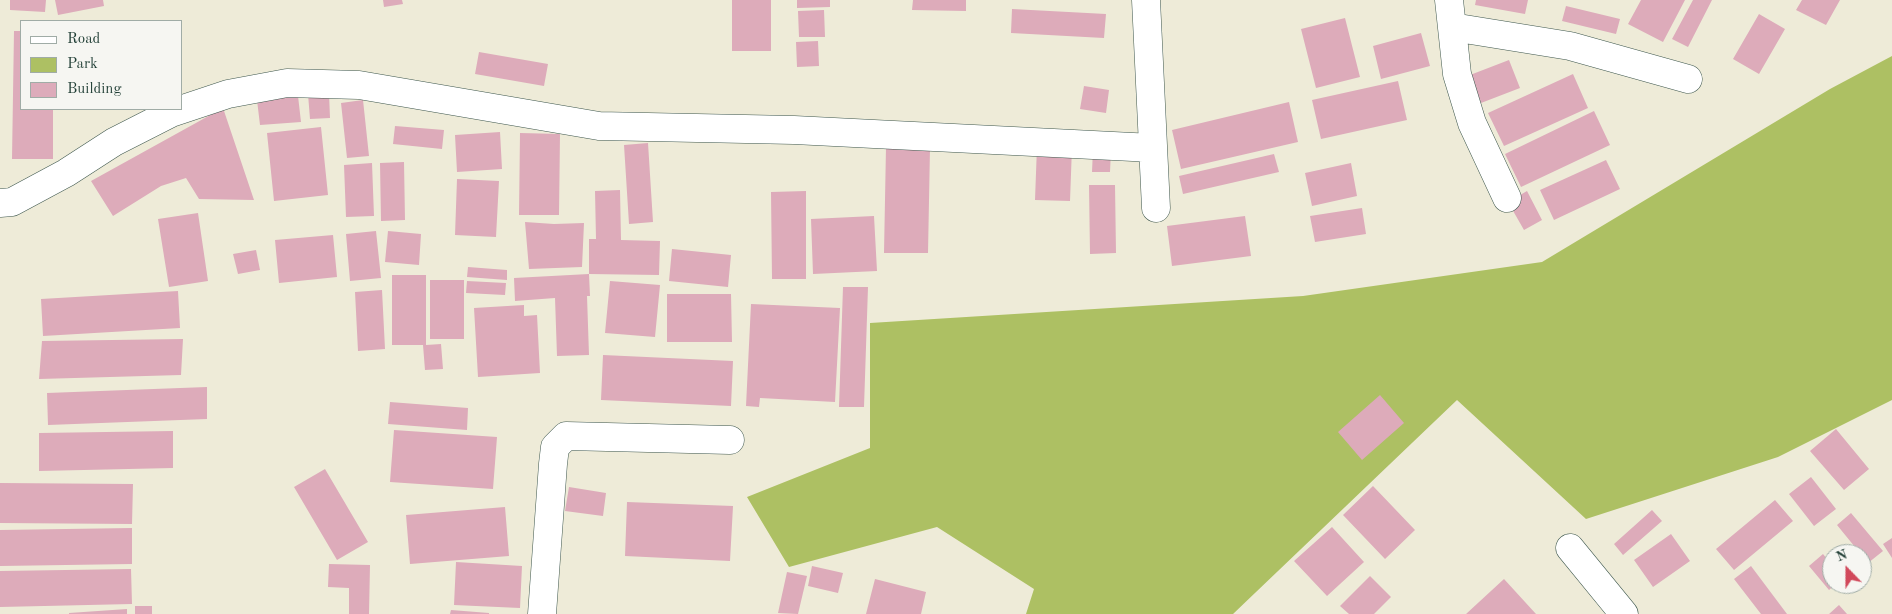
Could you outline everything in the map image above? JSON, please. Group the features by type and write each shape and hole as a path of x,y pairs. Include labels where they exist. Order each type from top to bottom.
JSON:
{"street":[{"path":"1146,0 1156,208"},
{"path":"1449,0 1457,74 1472,122 1507,198"},
{"path":"1452,27 1570,46 1688,79"},
{"path":"182,109 228,94 287,83 359,84 600,126 804,131 1153,148"},
{"path":"0,203 12,202 66,173 114,142 180,110"},
{"path":"542,614 555,447 566,436 730,440"},
{"path":"1570,548 1624,614"}],"green space":[{"path":"1892,56 1892,400 1778,457 1586,519 1457,400 1233,614 1026,614 1034,589 937,527 789,567 747,497 870,448 870,323 1303,296 1542,262 1830,89"}],"building":[{"path":"10,0 46,0 45,12 10,10"},
{"path":"55,0 103,0 104,6 58,15"},
{"path":"383,0 402,0 403,4 384,7"},
{"path":"732,0 771,0 771,51 732,51"},
{"path":"797,0 830,0 830,7 797,8"},
{"path":"913,0 966,0 966,11 912,10"},
{"path":"1476,0 1528,0 1525,14 1475,5"},
{"path":"1641,0 1685,0 1663,42 1628,24"},
{"path":"1693,0 1712,0 1688,47 1672,39"},
{"path":"1802,0 1840,0 1826,25 1796,10"},
{"path":"1566,6 1620,19 1616,34 1562,21"},
{"path":"1012,9 1106,14 1104,38 1011,33"},
{"path":"824,10 825,37 799,37 798,11"},
{"path":"1759,14 1785,29 1759,74 1733,59"},
{"path":"1345,18 1360,77 1316,88 1301,29"},
{"path":"14,31 20,31 20,110 53,110 53,159 12,159"},
{"path":"1421,33 1430,66 1381,79 1373,46"},
{"path":"818,41 819,66 797,67 796,42"},
{"path":"479,52 548,64 544,86 475,74"},
{"path":"1509,60 1520,88 1481,103 1470,75"},
{"path":"1573,74 1588,108 1504,146 1488,113"},
{"path":"1398,81 1407,120 1321,139 1312,100"},
{"path":"1084,86 1109,90 1106,113 1080,109"},
{"path":"329,93 330,118 310,119 308,94"},
{"path":"298,96 301,122 260,125 257,100"},
{"path":"363,100 369,156 347,158 341,103"},
{"path":"1289,102 1298,142 1181,169 1172,130"},
{"path":"223,108 254,200 199,199 186,178 161,186 113,216 91,181"},
{"path":"1594,111 1610,145 1521,187 1505,154"},
{"path":"395,126 444,130 442,149 393,144"},
{"path":"321,127 328,195 274,201 267,133"},
{"path":"500,132 502,169 457,172 455,135"},
{"path":"520,133 560,134 559,215 519,215"},
{"path":"648,143 653,222 629,224 624,145"},
{"path":"1037,146 1072,147 1070,201 1035,200"},
{"path":"886,147 930,148 928,253 884,253"},
{"path":"1093,149 1111,150 1110,172 1092,172"},
{"path":"1274,154 1279,172 1183,194 1179,176"},
{"path":"1606,160 1620,189 1554,220 1540,190"},
{"path":"404,162 405,220 381,221 380,163"},
{"path":"372,163 374,216 346,217 344,165"},
{"path":"1351,163 1357,196 1312,206 1305,173"},
{"path":"457,179 499,181 496,237 455,235"},
{"path":"1089,185 1115,185 1116,253 1090,254"},
{"path":"620,190 621,240 660,241 659,275 589,274 589,239 596,239 595,191"},
{"path":"806,191 806,279 772,279 771,192"},
{"path":"1527,191 1542,220 1524,230 1508,202"},
{"path":"1362,208 1366,234 1315,242 1310,216"},
{"path":"198,213 208,281 169,287 158,219"},
{"path":"874,216 877,271 813,274 811,219"},
{"path":"1245,216 1251,256 1172,266 1167,226"},
{"path":"525,222 554,224 584,223 582,267 529,269"},
{"path":"376,231 381,278 350,281 346,234"},
{"path":"388,231 421,234 419,265 385,262"},
{"path":"333,235 337,277 279,283 275,240"},
{"path":"672,249 731,255 728,287 669,281"},
{"path":"256,250 260,270 238,274 233,254"},
{"path":"468,267 507,270 507,280 467,277"},
{"path":"589,274 590,296 587,296 589,355 557,356 555,298 515,301 514,278"},
{"path":"392,275 426,275 426,345 441,344 443,369 425,370 423,345 392,345"},
{"path":"430,280 464,280 464,339 430,339"},
{"path":"467,281 506,283 505,295 466,293"},
{"path":"610,281 660,285 655,337 605,333"},
{"path":"843,287 868,287 864,407 839,407"},
{"path":"382,290 385,349 358,351 355,292"},
{"path":"178,291 180,328 43,336 41,299"},
{"path":"667,294 731,294 732,342 667,342"},
{"path":"751,304 840,308 835,402 760,398 759,407 746,406"},
{"path":"524,305 524,316 537,315 540,373 478,377 474,308"},
{"path":"183,339 181,375 39,379 42,341"},
{"path":"603,355 733,361 731,406 601,400"},
{"path":"207,387 207,419 48,425 47,393"},
{"path":"1380,395 1404,423 1362,460 1338,432"},
{"path":"390,402 468,408 467,430 388,424"},
{"path":"1836,429 1869,469 1844,490 1810,451"},
{"path":"394,430 497,437 493,489 390,482"},
{"path":"173,431 173,468 39,471 39,433"},
{"path":"325,469 368,542 337,560 294,487"},
{"path":"1811,477 1836,509 1814,526 1789,494"},
{"path":"0,483 133,484 132,524 0,523"},
{"path":"1373,486 1415,530 1385,559 1343,515"},
{"path":"569,487 606,493 603,516 565,511"},
{"path":"1775,500 1793,521 1734,570 1716,549"},
{"path":"627,502 733,506 730,561 625,556"},
{"path":"505,507 509,556 410,564 406,515"},
{"path":"1652,510 1662,521 1623,555 1614,544"},
{"path":"1851,513 1883,551 1872,560 1872,544 1852,544 1837,525"},
{"path":"1332,527 1364,562 1327,596 1294,561"},
{"path":"132,528 132,564 0,566 0,530"},
{"path":"1671,534 1690,561 1653,587 1634,560"},
{"path":"1892,538 1892,558 1883,544"},
{"path":"1822,555 1822,582 1809,566"},
{"path":"456,562 522,566 520,608 454,605"},
{"path":"329,564 370,565 369,614 349,614 349,588 328,587"},
{"path":"812,566 843,573 838,593 808,586"},
{"path":"1751,566 1787,614 1761,614 1734,579"},
{"path":"131,569 132,604 0,607 0,571"},
{"path":"787,572 807,576 798,614 778,613"},
{"path":"1370,576 1391,597 1374,614 1349,614 1340,606"},
{"path":"875,579 926,592 921,614 866,614"},
{"path":"1504,579 1536,614 1466,614"},
{"path":"1839,605 1847,614 1829,614"},
{"path":"135,606 152,606 152,614 135,614"},
{"path":"127,609 127,614 69,614 69,613"},
{"path":"451,610 489,613 489,614 450,614"}]}
